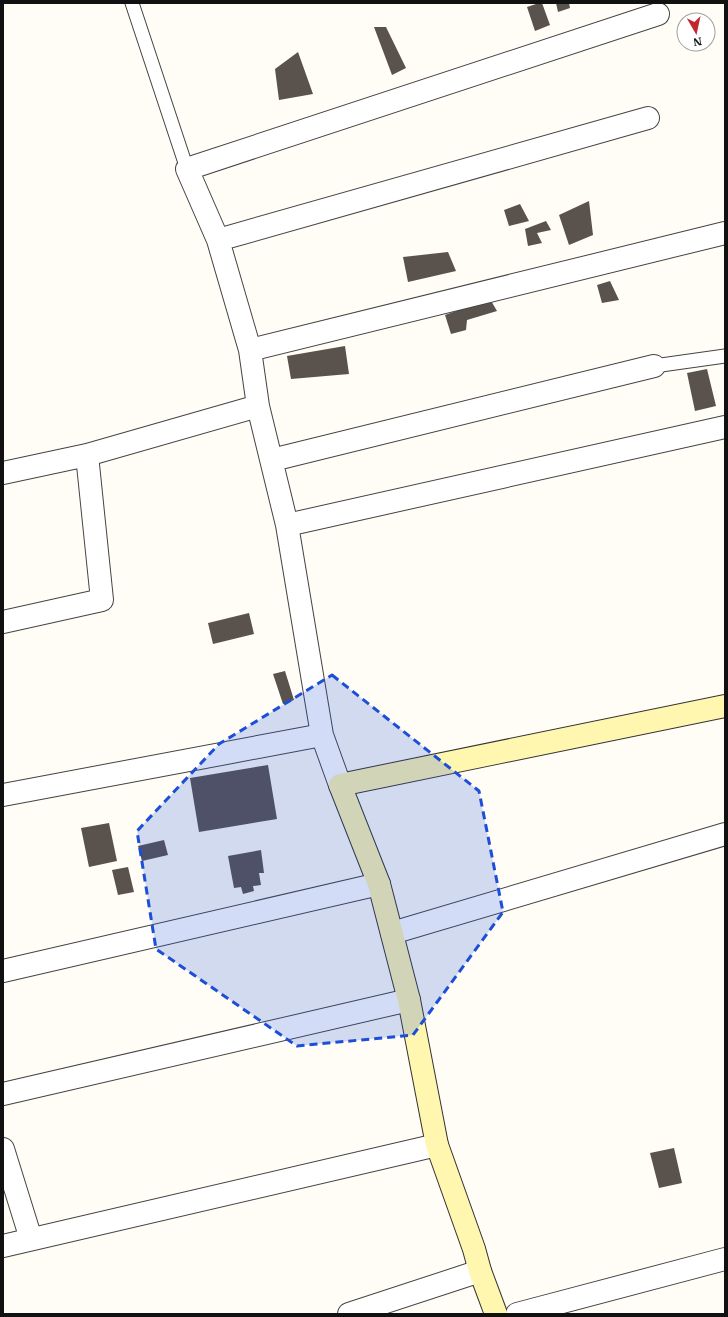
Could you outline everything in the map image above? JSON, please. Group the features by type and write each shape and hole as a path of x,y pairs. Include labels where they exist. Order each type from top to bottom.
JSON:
{"main road":[{"path":"496,1314 437,1145 409,1000 379,884 340,785 725,706"}],"street":[{"path":"340,785 322,735 287,525 258,406 250,350 218,240 187,169 658,14"},
{"path":"218,240 648,118"},
{"path":"250,350 725,232"},
{"path":"272,460 654,366"},
{"path":"3,473 88,455 258,406"},
{"path":"287,525 725,427"},
{"path":"3,622 102,600 88,455"},
{"path":"3,795 322,735"},
{"path":"392,933 725,834"},
{"path":"3,971 379,884"},
{"path":"3,1094 409,1000"},
{"path":"3,1246 437,1145"},
{"path":"3,1149 31,1239"},
{"path":"517,1314 725,1259"},
{"path":"349,1314 480,1271"}],"lane":[{"path":"132,3 187,169"},
{"path":"654,366 725,356"}],"highlighted area":[{"path":"332,675 479,791 503,912 413,1035 297,1046 156,949 137,831 219,744"}],"building":[{"path":"542,3 550,25 535,31 527,7"},
{"path":"556,3 569,3 570,8 558,12"},
{"path":"374,27 386,27 406,68 392,75"},
{"path":"298,52 313,94 279,100 275,69"},
{"path":"589,201 593,235 569,245 559,215"},
{"path":"520,204 529,221 509,226 504,210"},
{"path":"546,221 551,230 537,233 542,243 528,246 525,229"},
{"path":"448,252 456,271 408,282 403,257"},
{"path":"610,281 619,300 602,303 597,285"},
{"path":"490,299 497,311 467,320 466,330 451,334 445,315"},
{"path":"345,346 349,374 291,379 287,356"},
{"path":"707,369 716,406 695,411 687,373"},
{"path":"249,613 254,634 213,644 208,623"},
{"path":"285,671 294,700 283,704 273,674"},
{"path":"268,765 277,819 199,832 190,778"},
{"path":"109,823 117,861 89,867 81,828"},
{"path":"164,840 168,855 142,861 138,846"},
{"path":"261,850 264,873 259,873 261,885 253,886 254,891 243,894 241,887 234,888 228,856"},
{"path":"128,867 134,892 118,895 112,870"},
{"path":"674,1148 682,1183 659,1188 650,1153"}]}
